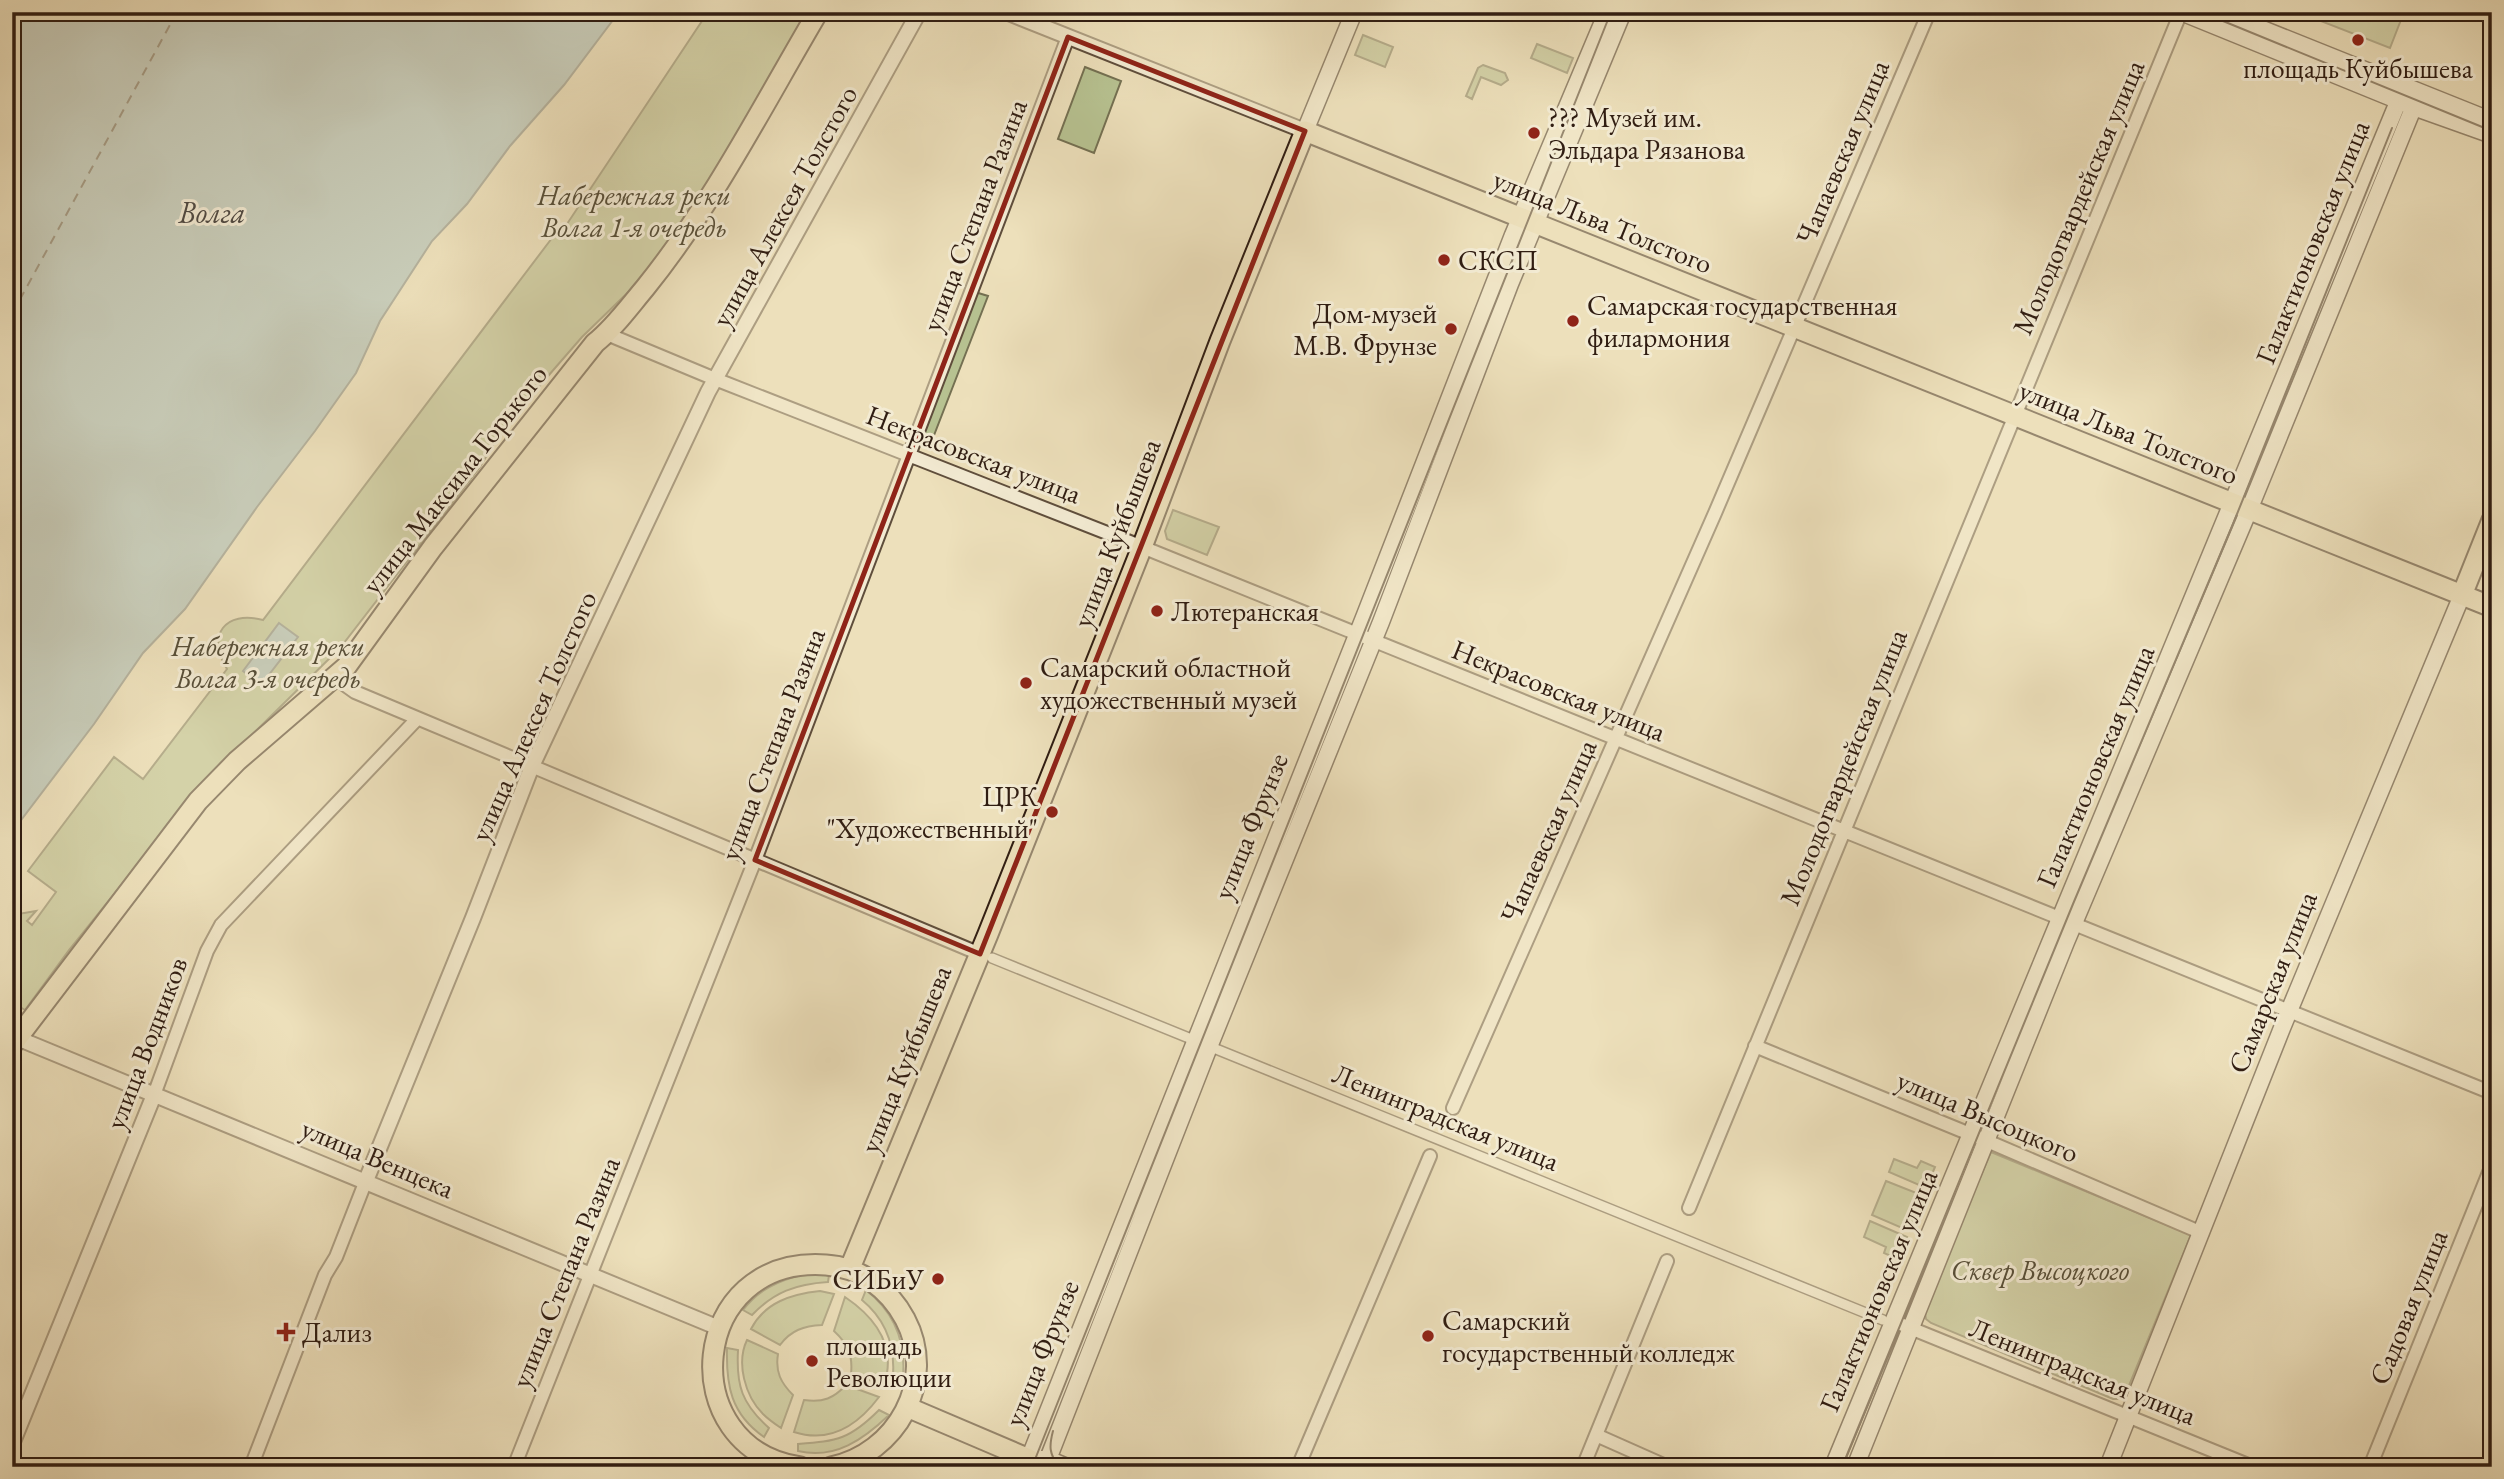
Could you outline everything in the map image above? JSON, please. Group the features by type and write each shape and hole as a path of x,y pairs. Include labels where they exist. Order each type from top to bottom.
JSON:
{"main road":[{"name":"улица Максима Горького","path":"15,1042 198,801 237,761 346,667 449,526 683,238 818,12"},
{"name":"улица Куйбышева","path":"850,1268 986,956 1220,341 1354,12"},
{"name":"улица Фрунзе","path":"1036,1464 1202,1044 1357,634 1528,221 1607,12"},
{"name":"улица Фрунзе","path":"1202,1044 1373,641 1510,284 1528,221 1623,12"},
{"path":"2181,12 2409,96 2492,121"},
{"path":"2220,12 2492,135"},
{"name":"Галактионовская улица","path":"1833,1467 1888,1320 2066,922 2409,96"},
{"name":"улица Льва Толстого","path":"1305,131 2492,607"},
{"name":"Самарская улица","path":"2108,1467 2289,1013 2492,520"},
{"name":"Галактионовская улица","path":"1855,1467 1987,1141 2066,922"},
{"path":"800,1467 776,1464 734,1430 719,1403 712,1376 714,1343 725,1313 752,1284 787,1267 814,1264 850,1268 878,1285 908,1324 916,1366 907,1406 891,1434 859,1458 831,1467"},
{"path":"907,1406 1036,1464 1067,1467"}],"street":[{"name":"улица Алексея Толстого","path":"251,1467 325,1275 336,1257 532,766 715,379 919,12"},
{"name":"улица Льва Толстого","path":"1006,12 1305,131"},
{"name":"Чапаевская улица","path":"1453,1108 1795,327 1929,12"},
{"name":"Молодогвардейская улица","path":"1689,1208 2181,12"},
{"name":"улица Степана Разина","path":"514,1467 755,860 1068,37"},
{"name":"Некрасовская улица","path":"607,334 1142,547 2492,1093"},
{"name":"Ленинградская улица","path":"334,677 355,692 417,719 986,956 2253,1467"},
{"name":"улица Водников","path":"12,1444 154,1096 207,951 221,925 417,719"},
{"name":"улица Венцека","path":"15,1042 154,1096 719,1328"},
{"name":"улица Высоцкого","path":"1755,1046 2202,1233"},
{"path":"1298,1467 1430,1156"},
{"name":"Садовая улица","path":"2370,1467 2492,1165"},
{"path":"1583,1467 1667,1261"},
{"path":"1596,1435 1668,1467"}],"highlighted area":[{"path":"1068,37 1305,131 980,954 755,860"}],"green space":[{"name":"Набережная реки Волга 3-я очередь","path":"708,12 810,12 692,210 653,268 582,337 522,406 480,467 340,648 205,781 69,950 25,1010 12,1002 12,915 36,911 27,921 32,925 56,892 28,871 114,757 143,779 227,669 218,646 223,628 238,619 263,620 552,238 559,236"},
{"path":"2315,12 2404,12 2390,48 2313,18"},
{"path":"1363,35 1393,47 1385,67 1355,55"},
{"path":"1537,44 1573,58 1567,73 1531,58"},
{"path":"1483,65 1505,73 1508,80 1501,85 1481,77 1472,99 1466,96 1478,68"},
{"path":"1085,67 1121,81 1094,153 1058,139"},
{"path":"975,292 988,296 931,443 919,438"},
{"path":"1173,510 1219,527 1207,555 1167,539 1165,531"},
{"name":"Сквер Высоцкого","path":"1991,1152 2191,1235 2126,1393 2118,1399 1926,1319 1924,1307"},
{"path":"1894,1159 1917,1168 1921,1161 1935,1167 1926,1188 1889,1172"},
{"path":"1886,1181 1924,1196 1909,1231 1872,1215"},
{"path":"1870,1221 1907,1237 1897,1259 1884,1253 1886,1247 1864,1237"},
{"path":"804,1274 829,1275 828,1282 786,1291 769,1300 752,1315 743,1310 756,1296 770,1287"},
{"path":"866,1290 884,1308 896,1328 902,1350 903,1376 893,1375 892,1353 887,1333 877,1316 862,1300"},
{"path":"820,1291 834,1294 822,1325 798,1330 780,1345 751,1329 764,1312 780,1301 799,1294"},
{"path":"845,1297 866,1314 881,1334 888,1358 884,1385 851,1374 848,1350 834,1331"},
{"path":"747,1340 778,1354 780,1377 793,1395 781,1428 763,1414 747,1389 742,1359"},
{"path":"727,1348 738,1350 740,1384 752,1411 769,1428 764,1437 744,1419 733,1398 728,1375"},
{"path":"846,1385 879,1397 862,1416 842,1430 820,1436 794,1432 804,1400 828,1398"},
{"path":"879,1410 889,1415 848,1445 824,1453 798,1451 798,1444 834,1440 851,1433"}],"water":[{"name":"Волга","path":"12,12 619,12 564,85 510,146 467,204 432,241 380,321 356,373 315,431 185,609 143,653 94,724 12,832"},
{"path":"279,623 298,637 261,685 243,671"}],"ferry route":[{"path":"12,314 177,12"}],"tram line":[{"path":"1032,1467 1611,12"},
{"path":"2201,12 2492,131"},
{"path":"1842,1467 2073,904 2233,524 2392,128"},
{"path":"1053,1431 1051,1450 1059,1467"}],"place":[{"name":"площадь Куйбышева","path":"2358,40"},
{"name":"??? Музей им. Эльдара Рязанова","path":"1534,133"},
{"name":"СКСП","path":"1444,260"},
{"name":"Самарская государственная филармония","path":"1573,321"},
{"name":"Дом-музей М.В. Фрунзе","path":"1451,329"},
{"name":"Лютеранская","path":"1157,611"},
{"name":"Самарский областной художественный музей","path":"1026,683"},
{"name":"ЦРК \"Художественный\"","path":"1052,812"},
{"name":"СИБиУ","path":"938,1279"},
{"name":"Дализ","path":"286,1332"},
{"name":"Самарский государственный колледж","path":"1428,1336"},
{"name":"площадь Революции","path":"812,1361"}],"park label":[{"name":"Набережная реки Волга 1-я очередь","path":"634,211"}]}
